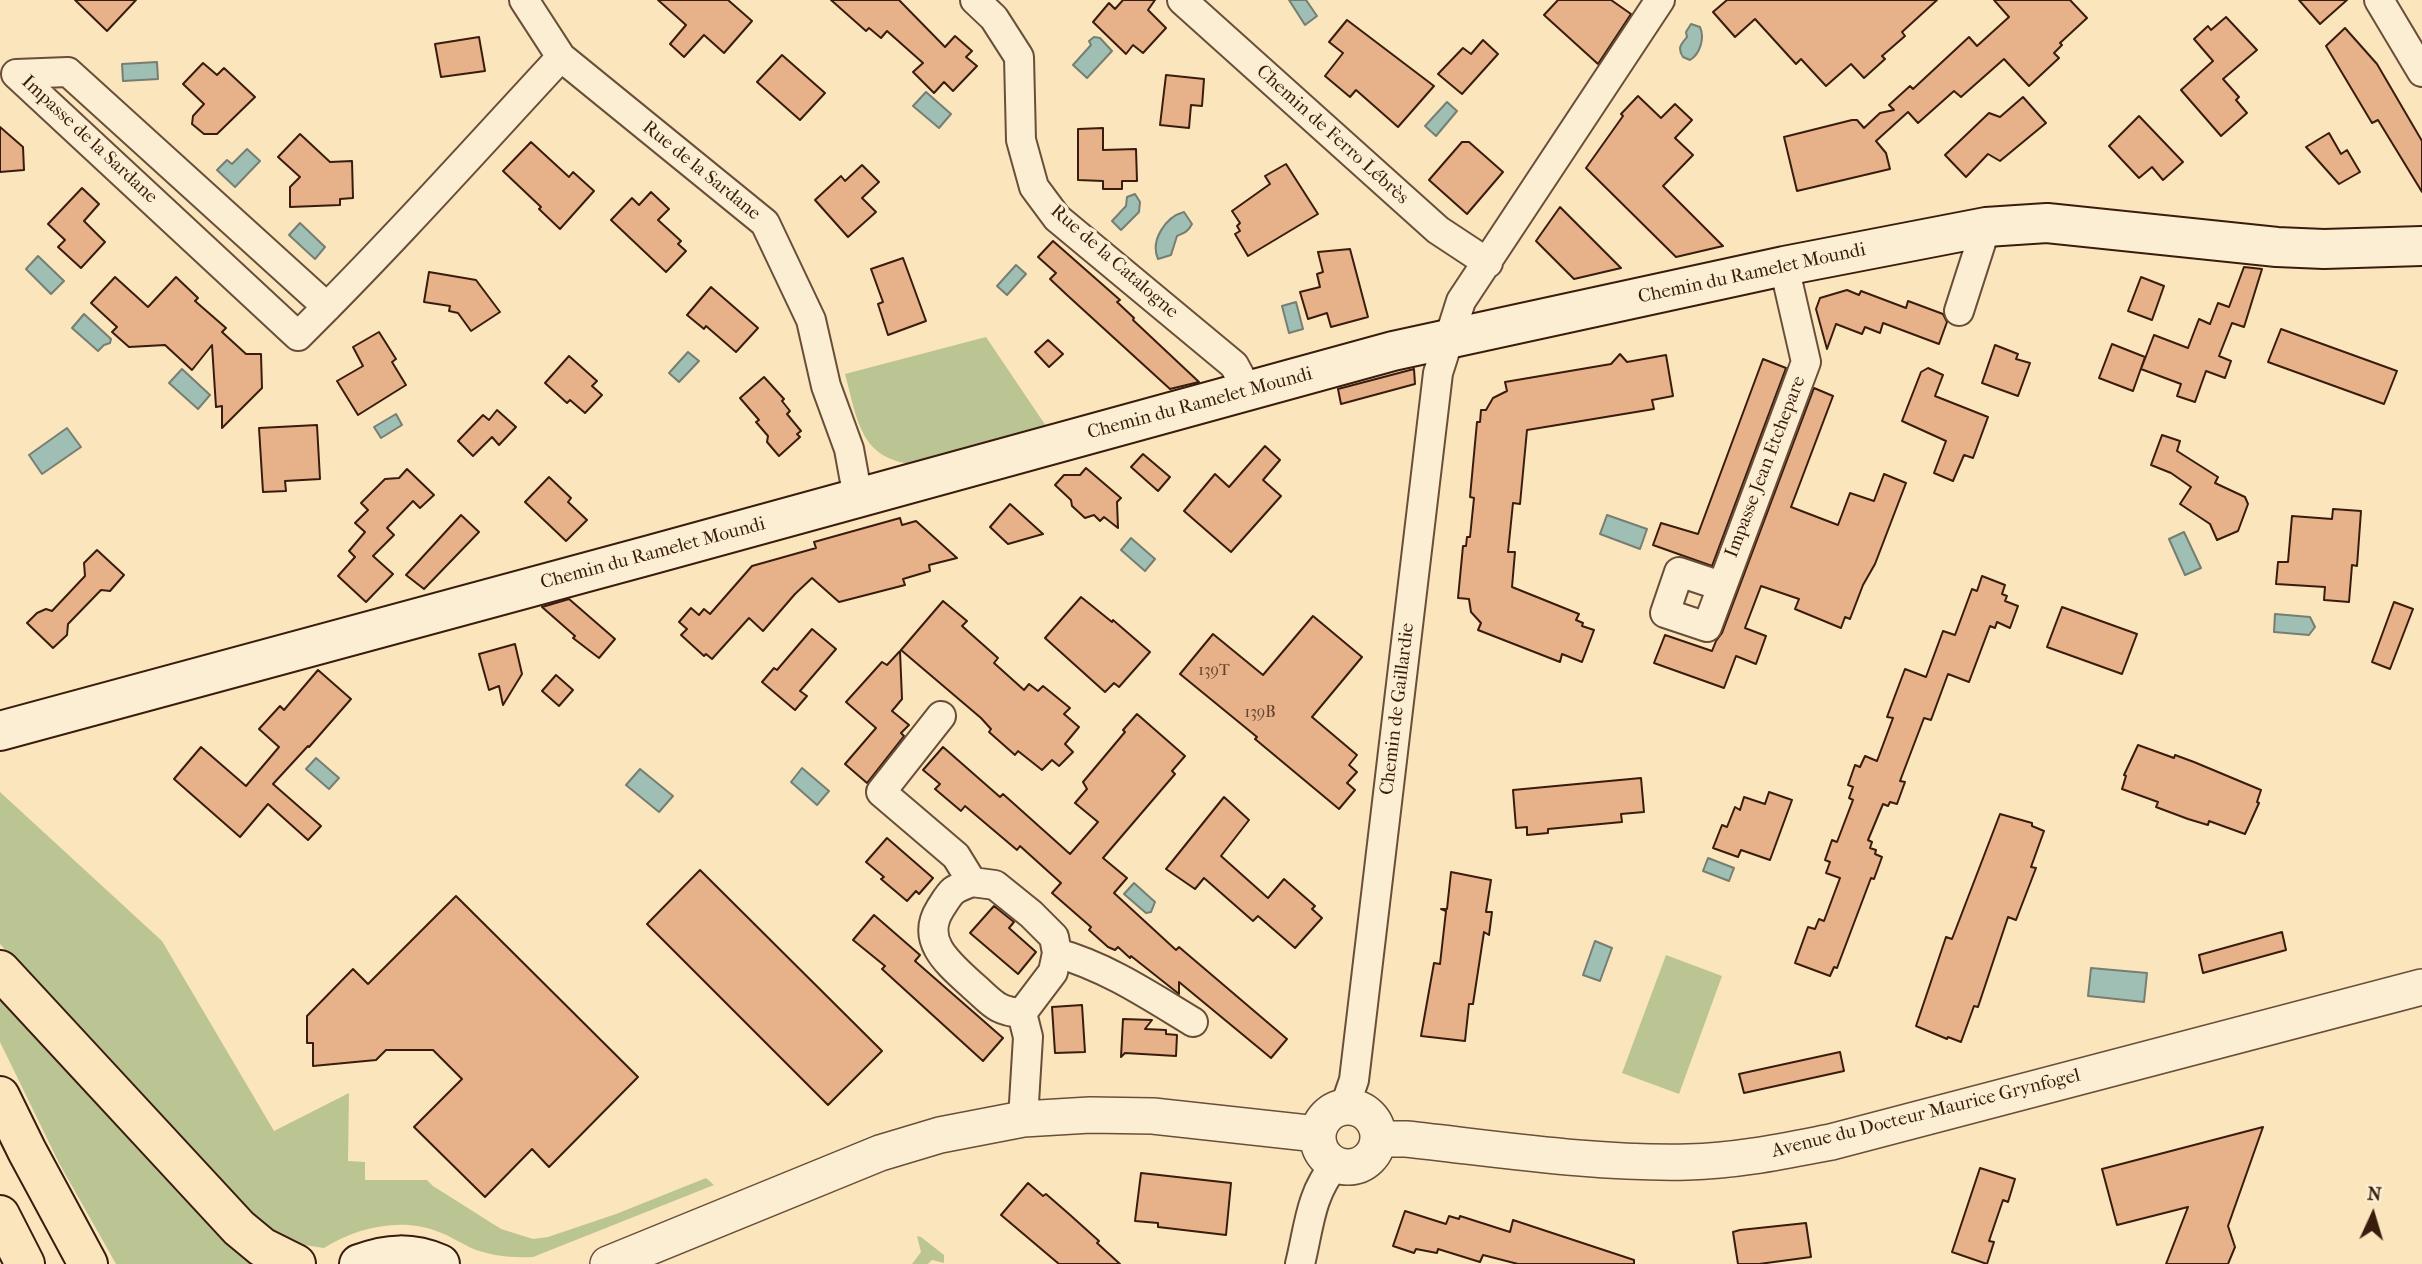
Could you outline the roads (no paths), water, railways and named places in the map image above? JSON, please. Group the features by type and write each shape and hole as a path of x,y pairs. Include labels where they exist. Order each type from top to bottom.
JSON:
{"highway":[{"path":"0,970 239,1228 262,1247 296,1264"},
{"path":"0,1096 26,1151 88,1264"},
{"path":"0,1215 25,1264"}],"main road":[{"name":"Chemin du Ramelet Moundi","path":"0,731 1393,351 1784,266 1986,227 2047,223 2277,247 2312,249 2422,246"},
{"path":"359,1264 379,1256 401,1254 424,1257 440,1264"}],"street":[{"name":"Rue de la Sardane","path":"524,0 561,57 765,223 811,320 826,386 849,449 858,498"},
{"name":"Rue de la Catalogne","path":"975,0 994,18 1019,57 1021,140 1034,187 1057,218 1234,365 1248,391"},
{"name":"Chemin de Ferro Lébrès","path":"1182,0 1438,230 1488,263"},
{"path":"1447,339 1461,301 1660,0"},
{"path":"2379,0 2422,72"},
{"name":"Impasse de la Sardane","path":"327,307 68,72 16,74 298,336 327,307 561,57"},
{"path":"1959,311 1986,227"},
{"name":"Impasse Jean Etchepare","path":"1721,586 1806,362 1784,266"},
{"name":"Chemin de Gaillardie","path":"1354,1098 1438,373 1447,339"},
{"path":"941,716 881,792 956,856 972,882"},
{"path":"972,882 995,885 1054,937 1057,953 1053,972 1022,1013 1002,1012 944,959 932,938 935,917 952,890 972,882"},
{"path":"1057,953 1076,958 1121,979 1193,1022"},
{"name":"Avenue du Docteur Maurice Grynfogel","path":"1379,1139 1406,1139 1622,1161 1690,1162 1757,1156 1831,1142 2422,987"},
{"path":"1022,1013 1028,1037 1023,1119"},
{"path":"1354,1098 1371,1116 1379,1139 1374,1153 1364,1163 1350,1167 1335,1165 1325,1157 1317,1134 1326,1115 1354,1098"},
{"path":"608,1264 880,1153 940,1135 1023,1119 1090,1115 1153,1116 1317,1134"},
{"path":"1300,1264 1317,1192 1322,1180 1335,1165"}],"water":[{"path":"1289,0 1306,0 1317,16 1305,25"},
{"path":"1691,24 1700,27 1702,41 1699,50 1690,60 1683,57 1680,49"},
{"path":"1094,37 1100,38 1112,51 1087,78 1073,65 1091,45 1089,41"},
{"path":"157,62 158,79 123,81 122,64"},
{"path":"926,92 951,114 939,128 913,106"},
{"path":"1447,102 1457,111 1436,136 1425,126"},
{"path":"247,149 260,161 235,187 217,170 227,160 232,164"},
{"path":"1135,194 1140,202 1139,212 1121,230 1112,221 1126,206 1127,197"},
{"path":"1184,212 1192,224 1187,231 1177,236 1171,255 1158,259 1156,245 1161,231 1171,219"},
{"path":"300,223 325,247 315,259 289,235"},
{"path":"38,256 64,281 51,294 26,269"},
{"path":"1016,265 1026,274 1007,295 997,286"},
{"path":"1296,302 1303,329 1289,333 1282,306"},
{"path":"84,314 111,339 110,343 98,351 72,328"},
{"path":"688,352 699,361 679,382 669,373"},
{"path":"182,369 210,395 198,409 169,383"},
{"path":"396,414 402,425 381,438 374,427"},
{"path":"67,428 81,447 42,474 29,455"},
{"path":"1607,515 1647,529 1640,549 1600,534"},
{"path":"2184,532 2201,568 2185,575 2169,539"},
{"path":"1131,538 1155,559 1145,571 1121,550"},
{"path":"2275,614 2310,617 2315,627 2309,635 2274,632"},
{"path":"316,758 339,778 329,789 306,769"},
{"path":"802,768 829,791 817,805 791,782"},
{"path":"640,769 673,796 659,812 626,785"},
{"path":"1708,858 1734,868 1729,881 1703,871"},
{"path":"1134,883 1155,902 1151,912 1146,913 1124,894"},
{"path":"1595,941 1612,948 1600,981 1583,975"},
{"path":"2091,968 2147,973 2144,1002 2088,996"}]}
